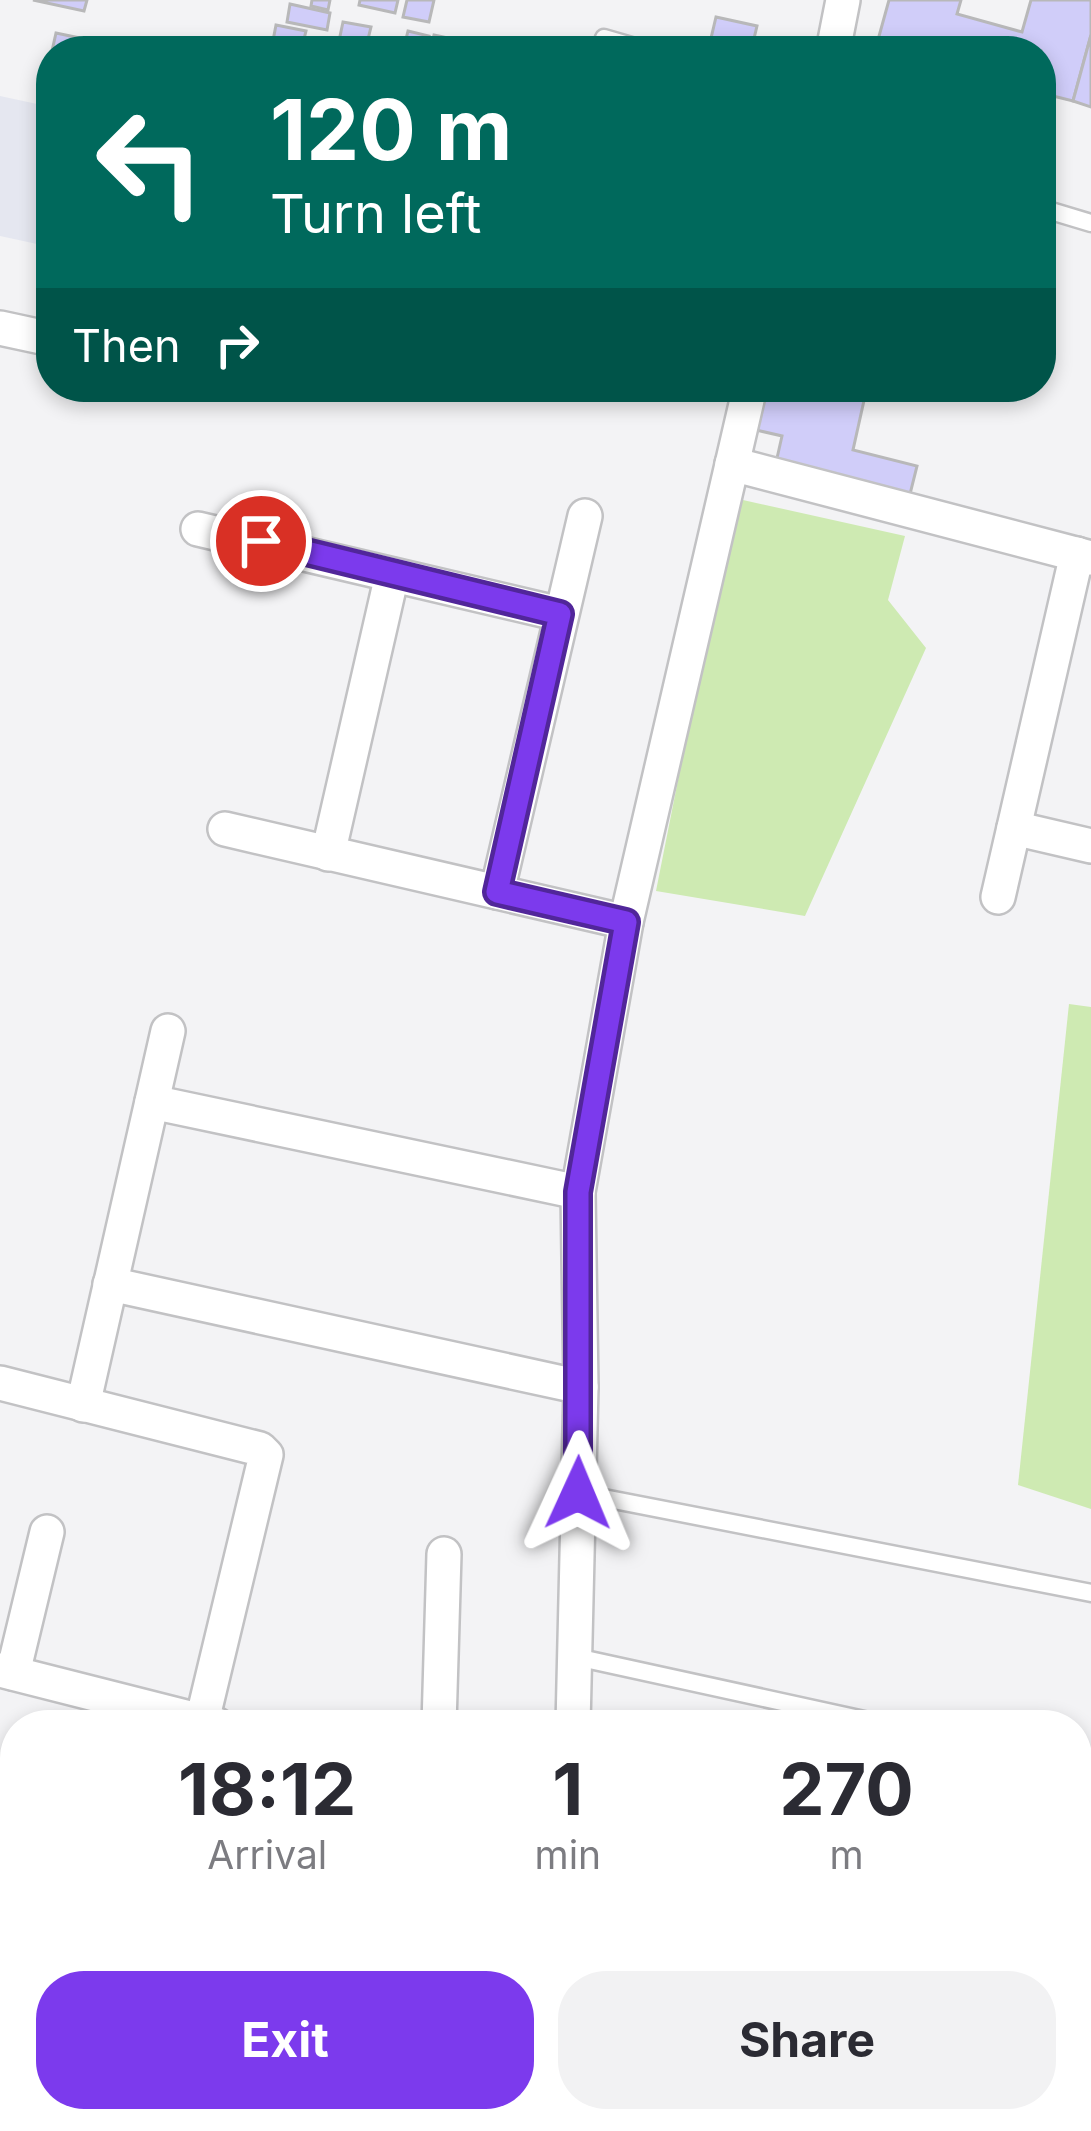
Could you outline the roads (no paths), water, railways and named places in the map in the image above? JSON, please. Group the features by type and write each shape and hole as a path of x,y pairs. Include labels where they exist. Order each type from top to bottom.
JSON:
{"street":[{"path":"836,36 843,0"},
{"path":"0,328 36,336"},
{"path":"574,1710 580,1387 578,1192 626,922 746,402"},
{"path":"732,464 1084,556 998,897"},
{"path":"497,892 585,517"},
{"path":"198,529 560,614"},
{"path":"328,854 392,575"},
{"path":"1014,828 1091,846"},
{"path":"225,829 626,922"},
{"path":"83,1405 168,1031"},
{"path":"152,1102 578,1192"},
{"path":"110,1284 580,1387"},
{"path":"0,1383 256,1448 266,1455 212,1710"},
{"path":"47,1532 6,1671 158,1710"},
{"path":"439,1710 444,1553"}],"lane":[{"path":"1056,212 1091,223"},
{"path":"578,1493 1091,1593"},
{"path":"576,1657 818,1710"}]}
